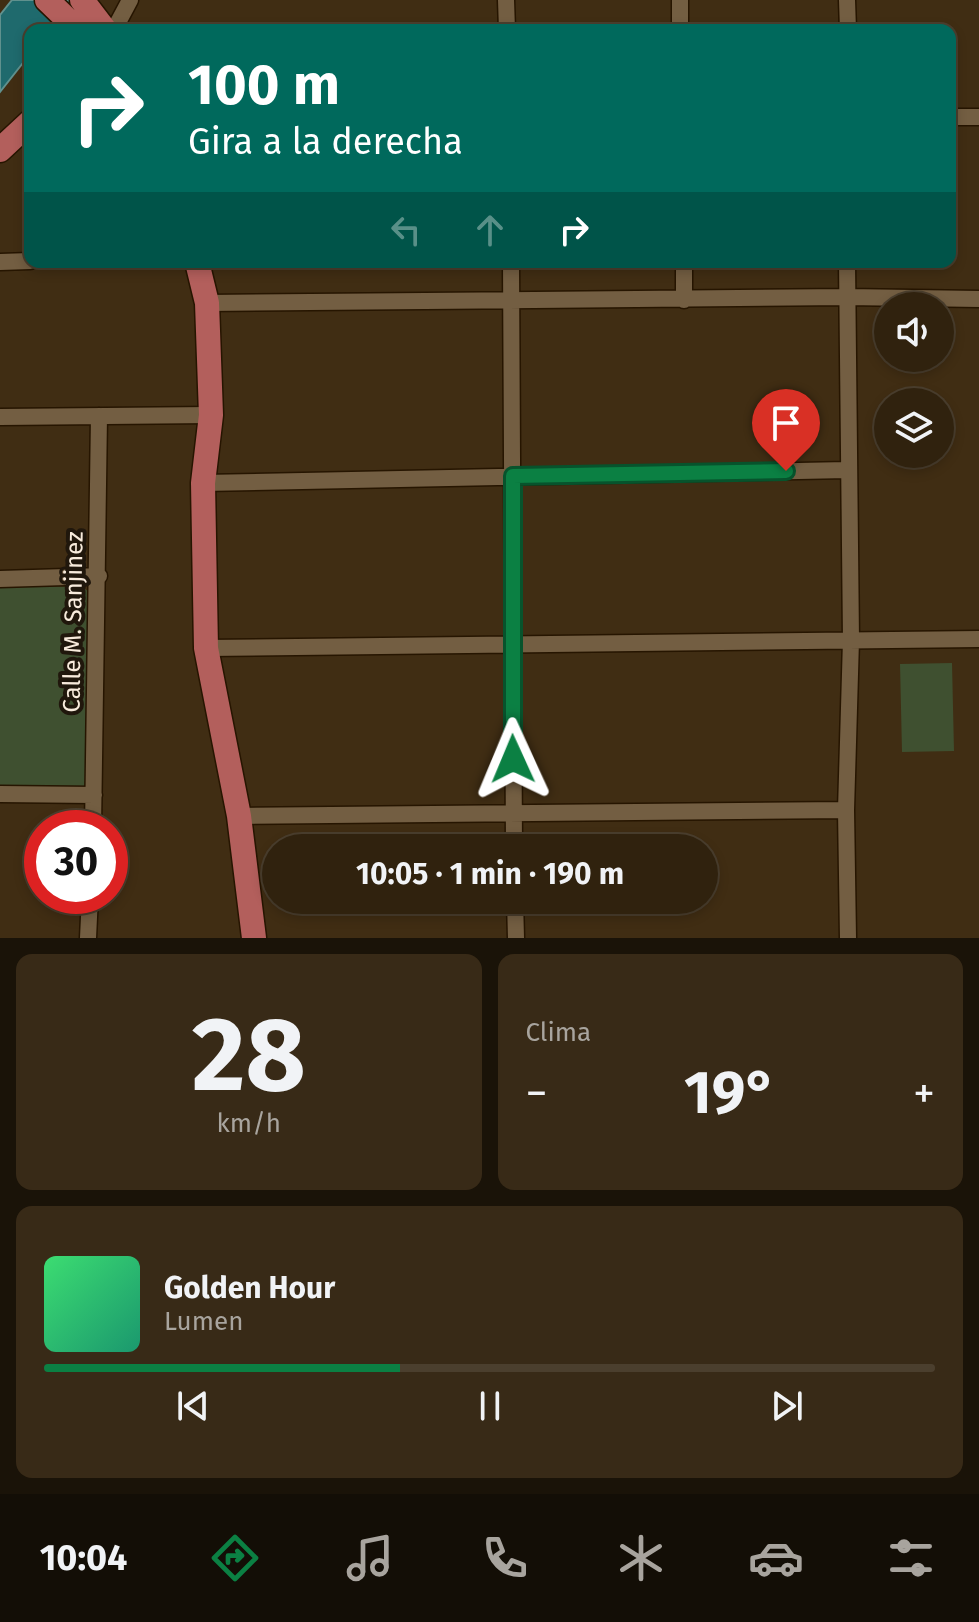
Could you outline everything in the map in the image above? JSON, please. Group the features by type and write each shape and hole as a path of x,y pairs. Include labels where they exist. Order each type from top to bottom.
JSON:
{"main road":[{"path":"47,0 79,14"},
{"path":"0,150 24,128"},
{"path":"198,268 207,303 211,415 203,483 206,648 239,816 254,938"}],"street":[{"path":"117,24 130,0"},
{"path":"506,0 507,24"},
{"path":"680,0 680,24"},
{"path":"847,0 848,24"},
{"path":"956,117 979,117"},
{"path":"0,262 24,261"},
{"path":"511,268 514,834"},
{"path":"684,268 684,300"},
{"path":"847,268 851,640 846,810 848,938"},
{"path":"207,303 847,297 979,299"},
{"path":"0,417 211,415"},
{"name":"Calle M. Sanjinez","path":"94,810 99,416"},
{"path":"203,483 847,470"},
{"path":"0,579 99,576"},
{"path":"206,648 979,639"},
{"path":"0,794 94,795"},
{"path":"239,816 514,816 846,810"},
{"path":"88,938 89,914"},
{"path":"515,914 516,938"}],"green space":[{"path":"0,585 81,587 90,592 88,783 81,789 0,788"},
{"path":"952,663 954,751 902,752 900,664"}],"water":[{"path":"12,0 71,0 53,24 24,24 24,62 0,92 0,15"}],"route":[{"path":"513,759 513,476 786,471"}]}
